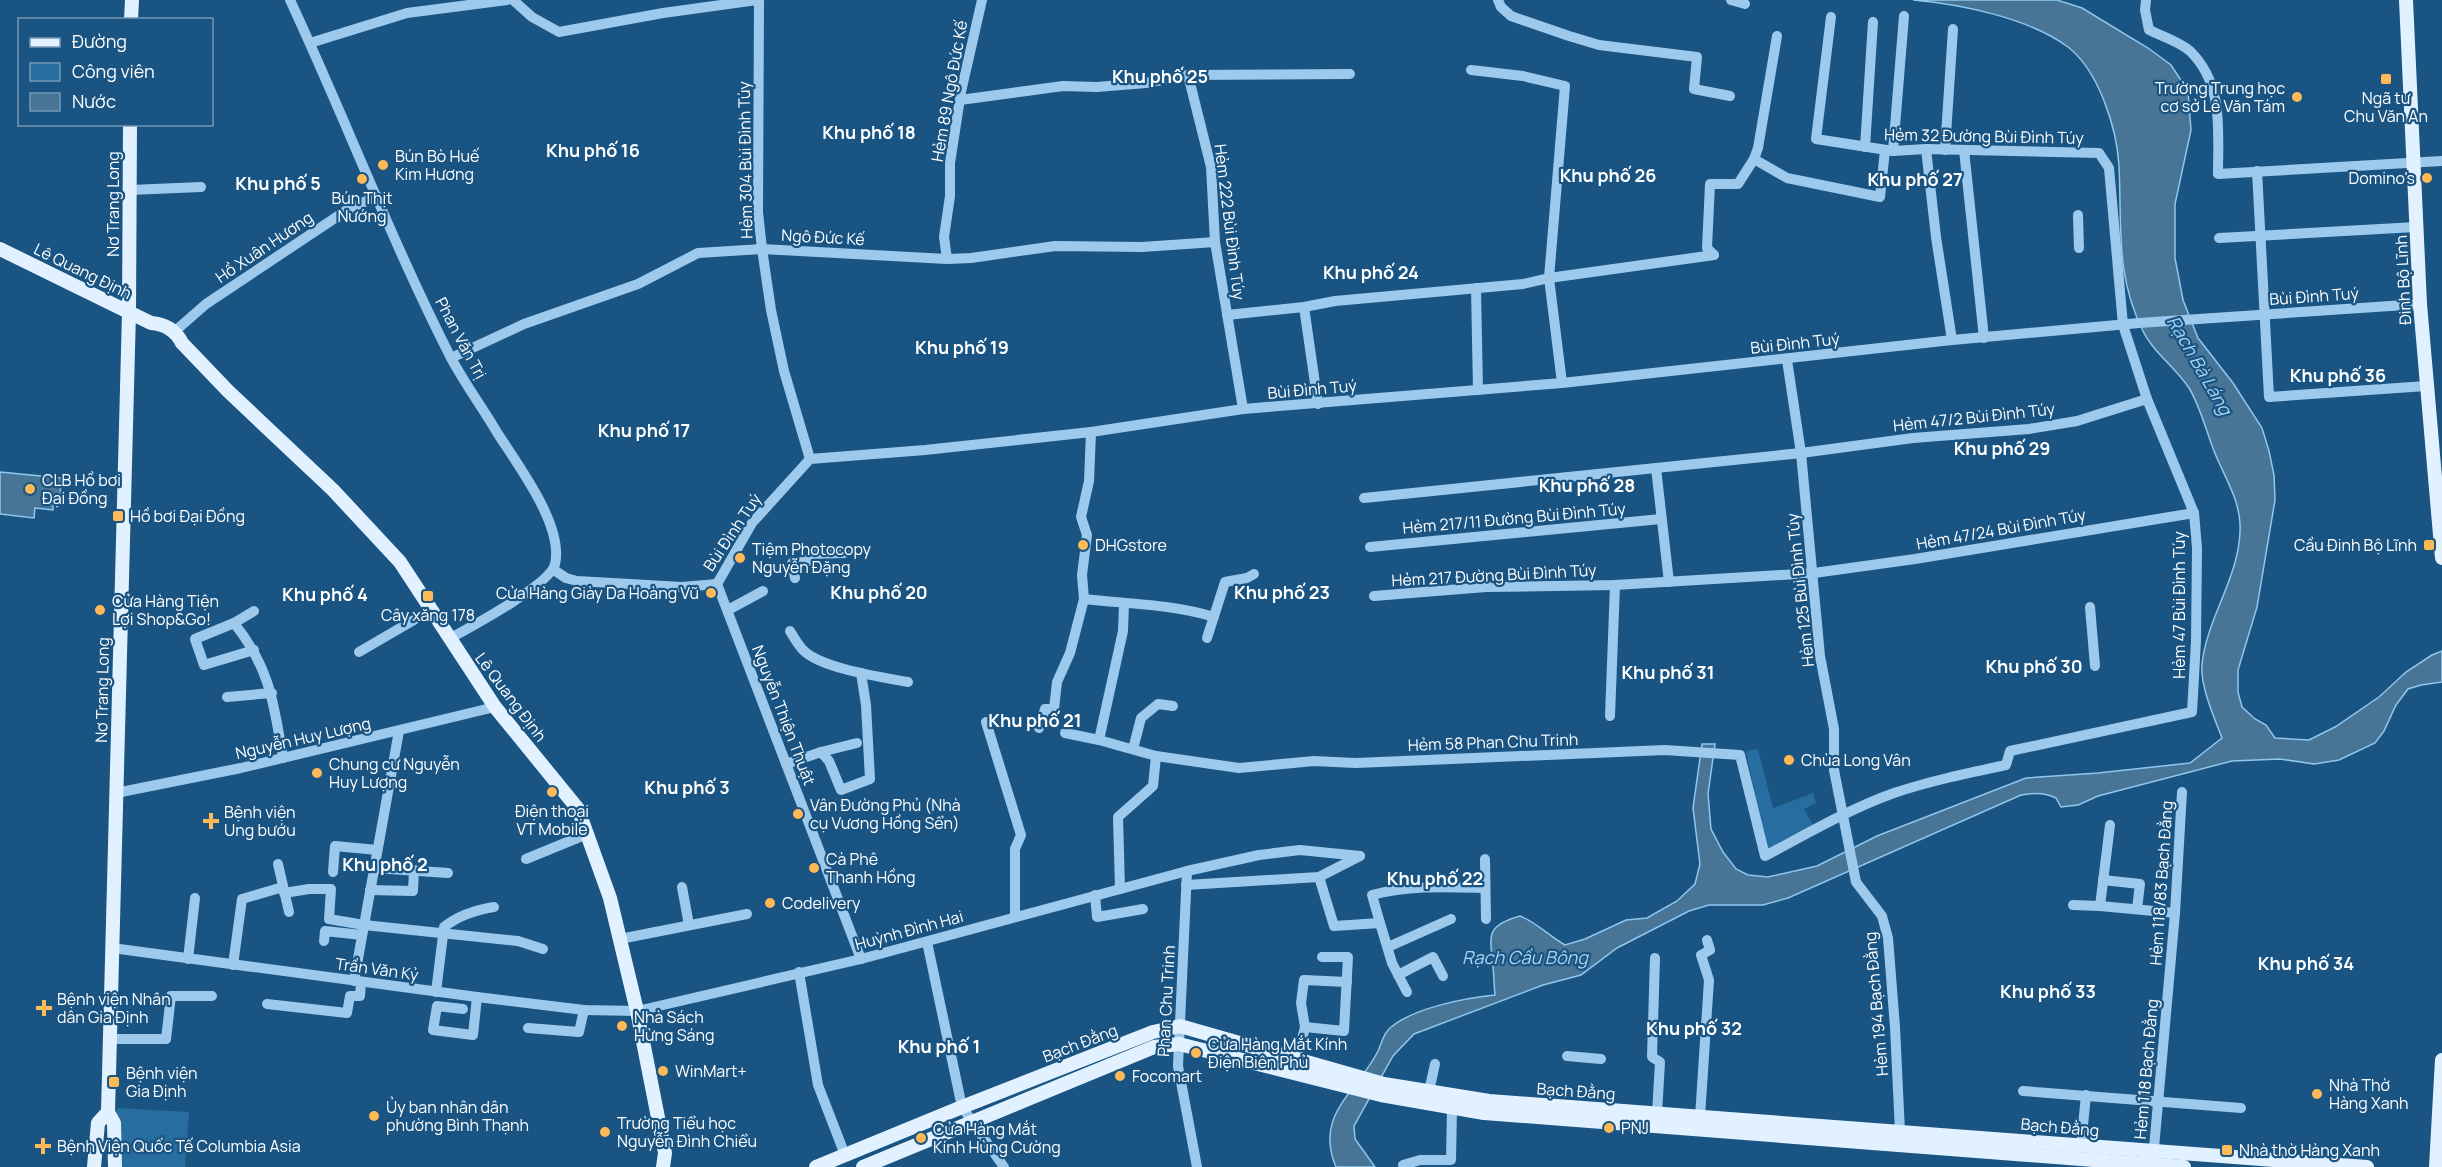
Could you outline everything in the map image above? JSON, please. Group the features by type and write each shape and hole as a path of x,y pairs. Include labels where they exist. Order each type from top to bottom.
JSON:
{"main road":[{"path":"131,18 132,0"},
{"name":"Đinh Bộ Lĩnh","path":"2406,0 2420,304 2442,558"},
{"name":"Nơ Trang Long","path":"115,1167 114,1123 108,1112 129,312 130,126"},
{"name":"Lê Quang Định","path":"0,249 151,322 155,329 172,340 178,337 228,391 333,490 400,562 495,707 578,809 610,898 637,1011 664,1160 675,1167"},
{"name":"Bạch Đằng","path":"816,1167 1153,1032 1180,1026 1297,1060 1346,1080"},
{"name":"Bạch Đằng","path":"869,1166 1154,1047 1179,1044 1484,1113 1700,1124 2153,1158 2367,1167"},
{"path":"2436,1167 2442,1060"},
{"name":"Bạch Đằng","path":"1382,1089 1429,1091 1490,1101 1657,1114 1700,1124"},
{"name":"Nơ Trang Long","path":"94,1167 98,1123 108,1112"},
{"name":"Bạch Đằng","path":"1899,1139 2081,1146 2153,1158 2184,1167"}],"street":[{"name":"Phan Văn Trị","path":"290,0 451,358 551,524 556,551 554,570"},
{"path":"310,43 407,13 507,0"},
{"path":"513,0 532,17 559,32 663,13 758,0"},
{"name":"Hẻm 304 Bùi Đình Túy","path":"758,0 758,212 762,249 771,310 784,371 810,459"},
{"name":"Hẻm 89 Ngô Đức Kế","path":"947,260 944,237 950,196 950,163 960,100 982,0"},
{"path":"1498,0 1501,7 1511,16 1599,45 1697,57 1694,89 1730,96"},
{"path":"1731,0 1745,4"},
{"path":"2146,0 2145,10 2149,30 2189,50 2210,80 2218,116 2218,174 2442,161"},
{"path":"1754,159 1786,178 1880,197 1889,150 1904,16"},
{"name":"Hẻm 32 Đường Bùi Đình Túy","path":"1831,17 1816,139 1889,150 2099,153 2109,168 2123,325"},
{"path":"1865,147 1873,22"},
{"path":"1945,150 1953,29"},
{"path":"1227,315 1304,308 1335,301 1523,284 1549,278 1714,255 1707,248 1710,184 1738,183 1754,159 1758,148 1777,36"},
{"path":"1471,70 1523,76 1565,86 1549,278 1562,383"},
{"path":"960,100 1063,86 1097,87 1146,83 1188,75 1350,74"},
{"name":"Hẻm 222 Bùi Đình Túy","path":"1188,75 1211,167 1215,242 1244,409"},
{"path":"1926,149 1936,237 1952,340"},
{"path":"1964,150 1984,338"},
{"path":"2257,171 2269,397 2426,386"},
{"path":"130,190 201,187"},
{"name":"Hồ Xuân Hương","path":"178,337 206,304 347,210 377,196"},
{"path":"2078,215 2079,248"},
{"path":"2219,238 2416,227"},
{"name":"Ngô Đức Kế","path":"451,358 524,324 638,284 698,253 762,249 947,260 1055,246 1142,247 1215,242"},
{"path":"1476,288 1478,390"},
{"name":"Bùi Đình Tuý","path":"554,570 566,578 577,581 682,587 717,584 752,523 810,459 936,449 1091,432 1244,409 1562,383 1952,340 2123,325 2420,304"},
{"path":"1304,308 1318,404"},
{"name":"Hẻm 47 Bùi Đình Túy","path":"1842,816 1893,794 2006,765 2010,751 2192,712 2197,548 2194,513 2147,399 2123,325"},
{"name":"Hẻm 125 Bùi Đình Túy","path":"1787,360 1801,453 1821,656 1834,729 1834,770 1856,882"},
{"name":"Hẻm 47/2 Bùi Đình Túy","path":"1364,498 1801,453 1913,438 2029,429 2077,421 2147,399"},
{"path":"1039,728 1044,709 1054,709 1057,682 1070,653 1084,599 1082,575 1087,535 1081,517 1089,481 1091,432"},
{"path":"1656,468 1669,582"},
{"name":"Hẻm 47/24 Bùi Đình Túy","path":"1669,582 1814,573 1915,559 2194,513"},
{"name":"Hẻm 217/11 Đường Bùi Đình Túy","path":"1370,547 1661,519"},
{"path":"795,578 792,563 810,561 811,554 844,553"},
{"path":"449,639 517,598 554,570"},
{"path":"1207,638 1225,582 1247,578 1254,574"},
{"name":"Hẻm 217 Đường Bùi Đình Túy","path":"1374,596 1486,587 1669,582"},
{"name":"Nguyễn Thiện Thuật","path":"717,584 861,959"},
{"path":"1610,716 1616,585"},
{"path":"728,610 763,591"},
{"path":"1084,599 1124,604 1156,604 1214,617"},
{"path":"1099,740 1101,722 1123,630 1124,604"},
{"path":"2090,608 2095,666"},
{"path":"359,652 431,610"},
{"path":"254,611 234,623 195,639 204,665 254,650"},
{"path":"234,623 254,650 272,693 283,758"},
{"path":"790,632 804,651 817,659 861,673 908,682"},
{"path":"821,752 829,761 841,790 870,779 866,705 861,673"},
{"path":"227,697 272,693"},
{"path":"1133,749 1141,718 1158,704 1173,706"},
{"name":"Nguyễn Huy Lượng","path":"116,793 283,758 495,707"},
{"path":"986,722 1021,835 1015,849 1015,916"},
{"path":"267,1004 347,1013 350,996 360,996 358,981 363,930 399,731"},
{"name":"Hẻm 58 Phan Chu Trinh","path":"1065,733 1156,756 1239,768 1314,761 1356,763 1673,751 1740,755 1765,856 1842,816"},
{"path":"786,764 857,743"},
{"path":"1120,889 1118,816 1153,786 1156,756"},
{"name":"Hẻm 118/83 Bạch Đằng","path":"2170,976 2182,792"},
{"path":"2100,906 2110,825"},
{"path":"526,859 587,834"},
{"path":"333,872 335,846 377,850"},
{"name":"Huỳnh Đình Hai","path":"637,1011 861,959 1187,871 1283,851 1316,851 1360,856 1320,877"},
{"path":"1485,859 1486,919"},
{"path":"278,864 289,912"},
{"path":"374,868 448,873"},
{"path":"370,890 413,891 414,870"},
{"name":"Phan Chu Trinh","path":"1187,871 1178,1066 1197,1167"},
{"path":"1186,885 1320,877 1334,926 1380,923"},
{"path":"2103,880 2140,884 2137,909"},
{"name":"Hẻm 194 Bạch Đằng","path":"1856,882 1882,916 1888,938 1895,1027 1899,1139"},
{"path":"682,887 690,925"},
{"path":"1407,992 1398,975 1372,895 1428,887 1485,888"},
{"path":"233,965 242,899 284,890 331,889 329,919 363,930"},
{"path":"1095,895 1097,917 1143,909"},
{"path":"188,959 195,898"},
{"path":"2073,905 2175,913"},
{"path":"435,992 444,927 453,919 474,910 494,907"},
{"path":"620,939 747,914"},
{"path":"1388,947 1451,919"},
{"path":"324,941 325,931 363,930 442,933 518,941 543,949"},
{"path":"1700,1124 1709,980 1701,955 1710,950 1707,940"},
{"path":"927,942 962,1107 1004,1167"},
{"name":"Trần Văn Kỷ","path":"112,948 477,998 584,1010 637,1011"},
{"path":"1305,1027 1344,1031 1348,957 1322,957"},
{"path":"1398,975 1433,957 1443,976"},
{"path":"1655,958 1652,1057 1660,1062 1657,1114"},
{"path":"799,972 818,1085 845,1155"},
{"name":"Hẻm 118 Bạch Đằng","path":"2153,1158 2170,976"},
{"path":"1297,1060 1305,1027 1301,1003 1304,980 1347,982"},
{"path":"110,1039 166,1039 171,996 212,996"},
{"path":"463,1009 437,1006 433,1030 473,1035 477,998"},
{"path":"528,1028 579,1032 584,1010"},
{"path":"1567,1056 1601,1059"},
{"path":"1429,1091 1435,1064"},
{"path":"2023,1090 2241,1108"},
{"path":"2081,1146 2086,1095"},
{"path":"1403,1165 1420,1160 1453,1163 1452,1107"}],"green space":[{"path":"1758,749 1773,808 1813,793 1816,803 1804,809 1814,827 1766,850 1746,751"},
{"path":"117,1108 189,1112 185,1167 119,1167 115,1153"}],"water":[{"path":"1913,0 2057,0 2082,8 2148,48 2171,65 2188,91 2191,130 2175,204 2175,258 2183,300 2198,338 2233,383 2262,428 2274,475 2275,500 2257,607 2238,670 2238,692 2242,707 2266,725 2275,738 2309,740 2335,727 2379,697 2406,672 2442,651 2442,682 2408,689 2396,705 2384,731 2375,743 2339,760 2314,764 2280,759 2232,761 2098,796 2078,805 2061,807 2056,798 2047,795 2034,793 2021,795 1788,898 1763,905 1709,905 1689,911 1617,948 1581,975 1543,985 1414,1034 1393,1056 1354,1126 1355,1139 1375,1167 1336,1167 1330,1133 1334,1119 1340,1106 1377,1053 1387,1031 1400,1021 1425,1010 1455,1001 1495,995 1491,939 1495,928 1520,916 1565,945 1585,939 1626,920 1647,918 1677,901 1695,884 1700,864 1693,808 1702,744 1715,744 1708,794 1711,829 1723,852 1736,869 1748,875 1768,877 1817,866 1877,836 2026,778 2190,763 2222,738 2205,692 2202,664 2210,629 2236,560 2239,542 2239,514 2234,496 2193,395 2184,381 2147,339 2134,310 2124,270 2118,151 2110,118 2097,85 2079,57 2068,47 2034,28 1994,14"},
{"name":"CLB Hồ bơi Đại Đồng","path":"0,472 61,478 60,501 53,501 53,510 35,508 34,518 0,514"}],"place":[{"name":"Ngã tư Chu Văn An","path":"2386,79"},
{"name":"Trường Trung học cơ sở Lê Văn Tám","path":"2297,97"},
{"name":"Bún Bò Huế Kim Hương","path":"383,165"},
{"name":"Domino's","path":"2427,178"},
{"name":"Bún Thịt Nướng","path":"362,179"},
{"name":"CLB Hồ bơi Đại Đồng","path":"30,489"},
{"name":"Hồ bơi Đại Đồng","path":"118,516"},
{"name":"DHGstore","path":"1083,545"},
{"name":"Cầu Đinh Bộ Lĩnh","path":"2429,545"},
{"name":"Tiệm Photocopy Nguyễn Đặng","path":"740,558"},
{"name":"Cửa Hàng Giày Da Hoàng Vũ","path":"711,593"},
{"name":"Cây xăng 178","path":"428,596"},
{"name":"Cửa Hàng Tiện Lợi Shop&Go!","path":"100,610"},
{"name":"Chùa Long Vân","path":"1789,760"},
{"name":"Chung cư Nguyễn Huy Lượng","path":"317,773"},
{"name":"Điện thoại VT Mobile","path":"552,792"},
{"name":"Vân Đường Phủ (Nhà cụ Vương Hồng Sển)","path":"798,814"},
{"name":"Bệnh viện Ung bướu","path":"211,821"},
{"name":"Cà Phê Thanh Hồng","path":"814,868"},
{"name":"Codelivery","path":"770,903"},
{"name":"Bệnh viện Nhân dân Gia Định","path":"44,1008"},
{"name":"Nhà Sách Hừng Sáng","path":"622,1026"},
{"name":"Cửa Hàng Mắt Kính Điện Biên Phủ","path":"1196,1053"},
{"name":"WinMart+","path":"663,1071"},
{"name":"Focomart","path":"1120,1076"},
{"name":"Bệnh viện Gia Định","path":"114,1082"},
{"name":"Nhà Thờ Hàng Xanh","path":"2317,1094"},
{"name":"Ủy ban nhân dân phường Bình Thạnh","path":"374,1116"},
{"name":"PNJ","path":"1609,1128"},
{"name":"Trường Tiểu học Nguyễn Đình Chiểu","path":"605,1132"},
{"name":"Cửa Hàng Mắt Kính Hùng Cường","path":"921,1138"},
{"name":"Bệnh Viện Quốc Tế Columbia Asia","path":"43,1146"},
{"name":"Nhà thờ Hàng Xanh","path":"2227,1150"}],"district":[{"name":"Khu phố 25","path":"1160,76"},
{"name":"Khu phố 18","path":"869,132"},
{"name":"Khu phố 16","path":"593,150"},
{"name":"Khu phố 26","path":"1608,175"},
{"name":"Khu phố 27","path":"1915,179"},
{"name":"Khu phố 5","path":"278,183"},
{"name":"Khu phố 24","path":"1371,272"},
{"name":"Khu phố 19","path":"962,347"},
{"name":"Khu phố 36","path":"2338,375"},
{"name":"Khu phố 17","path":"644,430"},
{"name":"Khu phố 29","path":"2002,448"},
{"name":"Khu phố 28","path":"1587,485"},
{"name":"Khu phố 20","path":"879,592"},
{"name":"Khu phố 23","path":"1282,592"},
{"name":"Khu phố 4","path":"325,594"},
{"name":"Khu phố 30","path":"2034,666"},
{"name":"Khu phố 31","path":"1668,672"},
{"name":"Khu phố 21","path":"1035,720"},
{"name":"Khu phố 3","path":"687,787"},
{"name":"Khu phố 2","path":"385,864"},
{"name":"Khu phố 22","path":"1435,878"},
{"name":"Khu phố 34","path":"2306,963"},
{"name":"Khu phố 33","path":"2048,991"},
{"name":"Khu phố 32","path":"1694,1028"},
{"name":"Khu phố 1","path":"939,1046"}],"water label":[{"name":"Rạch Bà Láng","path":"2200,365"},
{"name":"Rạch Cầu Bông","path":"1525,957"}]}
